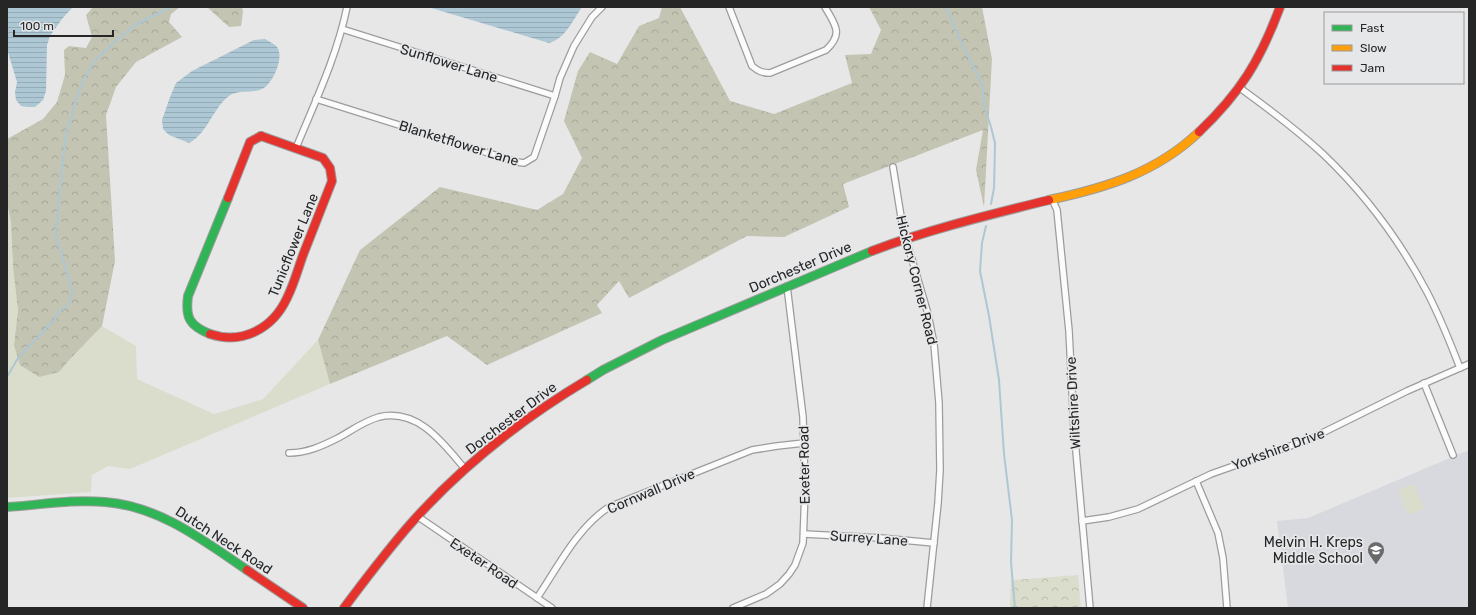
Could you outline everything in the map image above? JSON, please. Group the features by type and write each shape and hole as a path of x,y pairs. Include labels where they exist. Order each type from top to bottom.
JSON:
{"street":[{"path":"296,148 342,30 347,7"},
{"name":"Blanketflower Lane","path":"316,99 516,162 524,163 534,157 560,78 574,46 592,17 602,7"},
{"path":"729,7 752,66 763,73 770,73 826,50 832,44 837,33 836,28 824,7"},
{"name":"Dorchester Drive","path":"344,608 384,555 417,516 465,469 530,417 599,372 648,347 787,286 879,248 958,222 1089,192 1130,177 1152,166 1182,147 1214,118 1240,88 1264,48 1280,7"},
{"name":"Sunflower Lane","path":"342,30 555,96"},
{"path":"1240,88 1323,154 1362,196 1381,220 1406,256 1427,293 1460,368"},
{"name":"Tunicflower Lane","path":"261,136 296,148 323,158 333,172 332,181 285,303 272,321 248,337 230,339 201,331 190,323 186,310 188,296 250,142 261,136"},
{"name":"Hickory Corner Road","path":"893,168 906,238 925,303 934,344 941,436 938,503 928,608"},
{"name":"Wiltshire Drive","path":"1052,200 1057,210 1067,309 1074,429 1090,608"},
{"name":"Exeter Road","path":"733,608 745,606 780,584 789,574 800,553 804,534 803,417 787,286"},
{"name":"Yorkshire Drive","path":"1082,521 1109,518 1125,514 1221,470 1310,438 1424,383 1469,364"},
{"path":"1424,383 1454,455"},
{"path":"289,453 304,452 319,448 369,420 378,417 398,416 416,421 432,432 465,469"},
{"name":"Cornwall Drive","path":"537,598 582,530 594,518 609,507 752,450 804,443"},
{"path":"1196,481 1218,533 1223,558 1227,608"},
{"name":"Dutch Neck Road","path":"7,507 79,502 106,502 141,508 178,524 303,608"},
{"name":"Exeter Road","path":"417,516 552,608"},
{"name":"Surrey Lane","path":"804,534 881,538 934,543"}],"shaded area":[{"name":"Melvin H. Kreps Middle School","path":"1469,450 1469,608 1288,608 1277,521 1308,518"}],"green space":[{"path":"93,7 180,7 171,14 169,22 182,37 136,62 116,87 106,115 115,261 102,326 59,372 39,377 20,365 14,345 18,310 13,267 11,222 7,203 7,139 43,119 57,102 65,75 64,50 69,46 86,48 92,37 86,15"},
{"path":"207,7 242,7 243,12 241,26 229,27"},
{"path":"662,7 680,7 730,101 774,114 852,83 845,55 871,54 881,30 869,7 982,7 992,59 984,207 976,170 983,130 843,184 849,207 784,237 747,236 629,298 619,281 597,305 602,313 487,365 447,336 330,384 318,340 360,250 440,187 537,210 563,194 582,158 564,121 578,71 590,52 617,64 639,26 659,18"},
{"path":"7,203 11,222 13,267 18,310 14,345 59,372 102,326 136,346 137,379 214,414 263,399 318,340 330,384 130,469 108,466 92,475 91,492 7,498"},
{"path":"1414,484 1424,509 1408,515 1398,490"},
{"path":"1078,575 1081,608 1010,608 1011,580"}],"water":[{"path":"8,7 73,7 50,36 47,45 46,91 43,100 35,107 21,106 16,100 15,92 17,82 7,49"},
{"path":"428,7 582,7 560,38 549,43"},
{"path":"265,39 277,47 279,52 276,70 270,82 266,86 262,89 237,93 229,96 218,107 201,133 189,143 169,135 163,129 162,120 176,83 192,71 254,40"}],"waterway":[{"path":"7,377 18,358 55,319 59,311 68,306 73,293 56,236 66,133 81,86 94,61 119,38 137,24 171,7"},
{"path":"946,7 982,84 984,105 995,143 994,188 991,204"},
{"path":"986,226 982,243 980,271 999,380 1004,454 1012,520 1011,562 1015,608"}],"traffic: fast":[{"path":"210,334 198,328 190,320 187,310 188,296 228,198"},
{"path":"587,380 603,370 662,340 872,251"},
{"path":"7,507 80,501 105,502 125,505 144,510 180,526 247,570"}],"traffic: slow":[{"path":"1049,200 1090,190 1129,177 1165,158 1183,146 1199,132"}],"traffic: jam":[{"path":"1199,132 1226,104 1247,75 1265,44 1280,7"},
{"path":"210,334 222,337 245,335 256,331 274,318 281,309 294,282 332,181 330,168 323,158 261,136"},
{"path":"228,198 250,142 261,136"},
{"path":"872,251 938,229 1049,200"},
{"path":"344,608 406,529 446,486 490,447 562,395 587,380"},
{"path":"247,570 303,608"}],"place":[{"name":"Melvin H. Kreps Middle School","path":"1376,565"}]}
